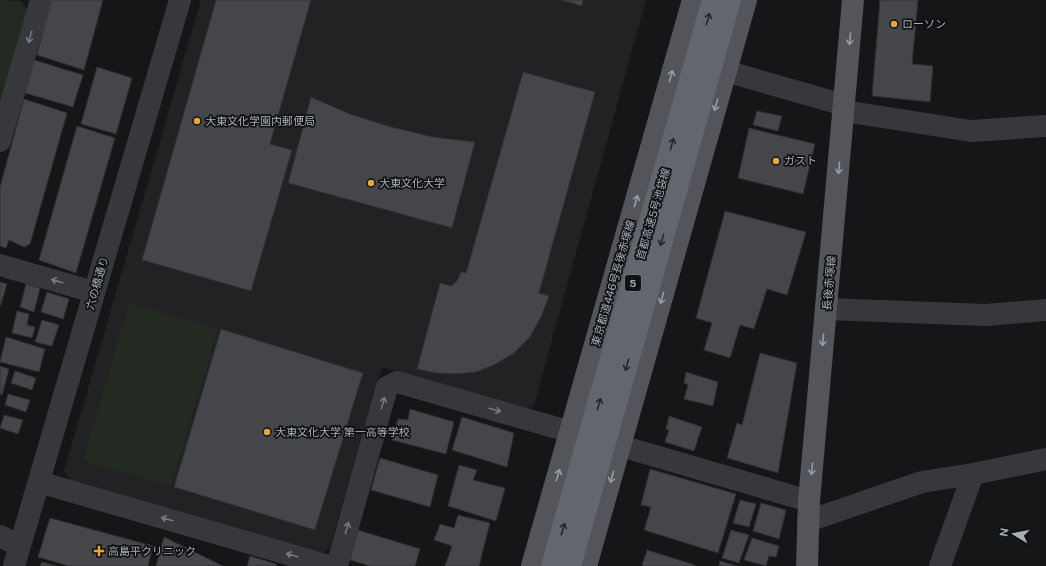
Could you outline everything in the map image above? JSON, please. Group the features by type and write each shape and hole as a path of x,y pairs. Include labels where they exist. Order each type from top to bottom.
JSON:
{"highway":[{"name":"首都高速5号池袋線","path":"552,566 713,0"},
{"name":"首都高速5号池袋線","path":"570,566 730,0"}],"main road":[{"name":"東京都道446号長後赤塚線","path":"532,566 693,0"},
{"path":"586,566 746,0"},
{"name":"長後赤塚線","path":"807,566 808,511 853,0"}],"street":[{"path":"0,142 41,0"},
{"name":"六の橋通り","path":"17,556 180,0"},
{"path":"725,71 844,108 971,131 1046,126"},
{"path":"0,265 94,292"},
{"path":"826,309 986,315 1046,310"},
{"path":"337,566 387,387 397,382 571,432"},
{"path":"621,446 808,511 922,482 973,474 1046,459"},
{"path":"940,566 973,474"},
{"path":"39,482 329,566"},
{"path":"0,536 17,556"}],"shaded area":[{"path":"0,0 21,1 28,11 0,107"},
{"name":"大東文化大学","path":"201,0 646,0 534,405 524,410 382,367 330,547 321,554 70,480 64,471"},
{"path":"129,303 218,329 171,486 83,461"}],"building":[{"path":"51,0 103,0 84,70 37,55"},
{"path":"216,0 311,0 270,144 292,150 251,291 142,260"},
{"path":"561,0 583,0 582,6"},
{"path":"880,0 918,0 912,64 933,66 930,102 872,96"},
{"path":"34,60 83,75 73,107 25,93"},
{"path":"97,67 132,78 116,134 81,124"},
{"path":"523,72 595,92 539,293 549,296 541,317 530,337 514,353 494,365 476,372 457,374 436,373 417,369 440,283 451,286 457,281 461,272 466,273"},
{"path":"311,97 350,114 391,127 433,137 475,142 452,228 288,183"},
{"path":"24,99 67,113 30,244 24,247 9,240 6,248 0,246 0,187"},
{"path":"757,111 782,116 778,131 753,125"},
{"path":"77,126 115,138 76,273 39,260"},
{"path":"749,128 815,144 803,194 738,178"},
{"path":"725,211 806,232 787,295 767,289 754,329 740,325 730,358 704,350 712,323 696,318"},
{"path":"0,282 7,284 0,307"},
{"path":"26,284 40,288 34,312 20,307"},
{"path":"47,292 69,299 63,319 41,312"},
{"path":"17,311 29,314 27,325 35,327 32,338 12,333"},
{"path":"42,320 59,325 52,346 35,342"},
{"path":"221,329 363,373 315,530 174,487"},
{"path":"6,337 45,349 39,372 0,362"},
{"path":"760,353 797,363 778,473 727,458 737,423 742,425"},
{"path":"0,366 9,369 2,395 0,394"},
{"path":"15,371 36,378 32,390 11,383"},
{"path":"686,372 718,382 713,406 684,399 688,385 684,383"},
{"path":"8,394 30,400 26,412 5,405"},
{"path":"410,409 454,422 446,454 392,440 398,419 408,420"},
{"path":"4,415 23,420 18,434 0,428"},
{"path":"669,416 702,427 694,451 665,442 669,430 666,429"},
{"path":"462,417 514,433 507,467 452,450"},
{"path":"380,458 438,475 430,507 371,490"},
{"path":"459,465 477,470 473,480 505,488 496,521 448,506"},
{"path":"650,469 736,494 718,553 644,530 651,507 641,505"},
{"path":"740,500 756,504 749,527 733,523"},
{"path":"761,503 786,510 779,539 753,531"},
{"path":"458,515 490,523 479,566 445,566 452,546 434,540 440,524 454,528"},
{"path":"50,518 153,546 148,566 69,566 38,557"},
{"path":"358,530 420,549 415,566 370,566 350,560"},
{"path":"731,530 749,535 739,563 722,558"},
{"path":"164,537 223,566 156,566"},
{"path":"752,538 779,546 776,557 769,556 766,566 744,560"},
{"path":"647,550 695,566 644,566 642,565"},
{"path":"250,556 276,564 276,566 247,566"},
{"path":"720,561 737,566 719,566"},
{"path":"42,562 57,566 40,566"}],"place":[{"name":"ローソン","path":"894,24"},
{"name":"大東文化学園内郵便局","path":"197,121"},
{"name":"ガスト","path":"776,161"},
{"name":"大東文化大学","path":"371,183"},
{"name":"大東文化大学 第一高等学校","path":"267,432"},
{"name":"高島平クリニック","path":"99,551"}]}
